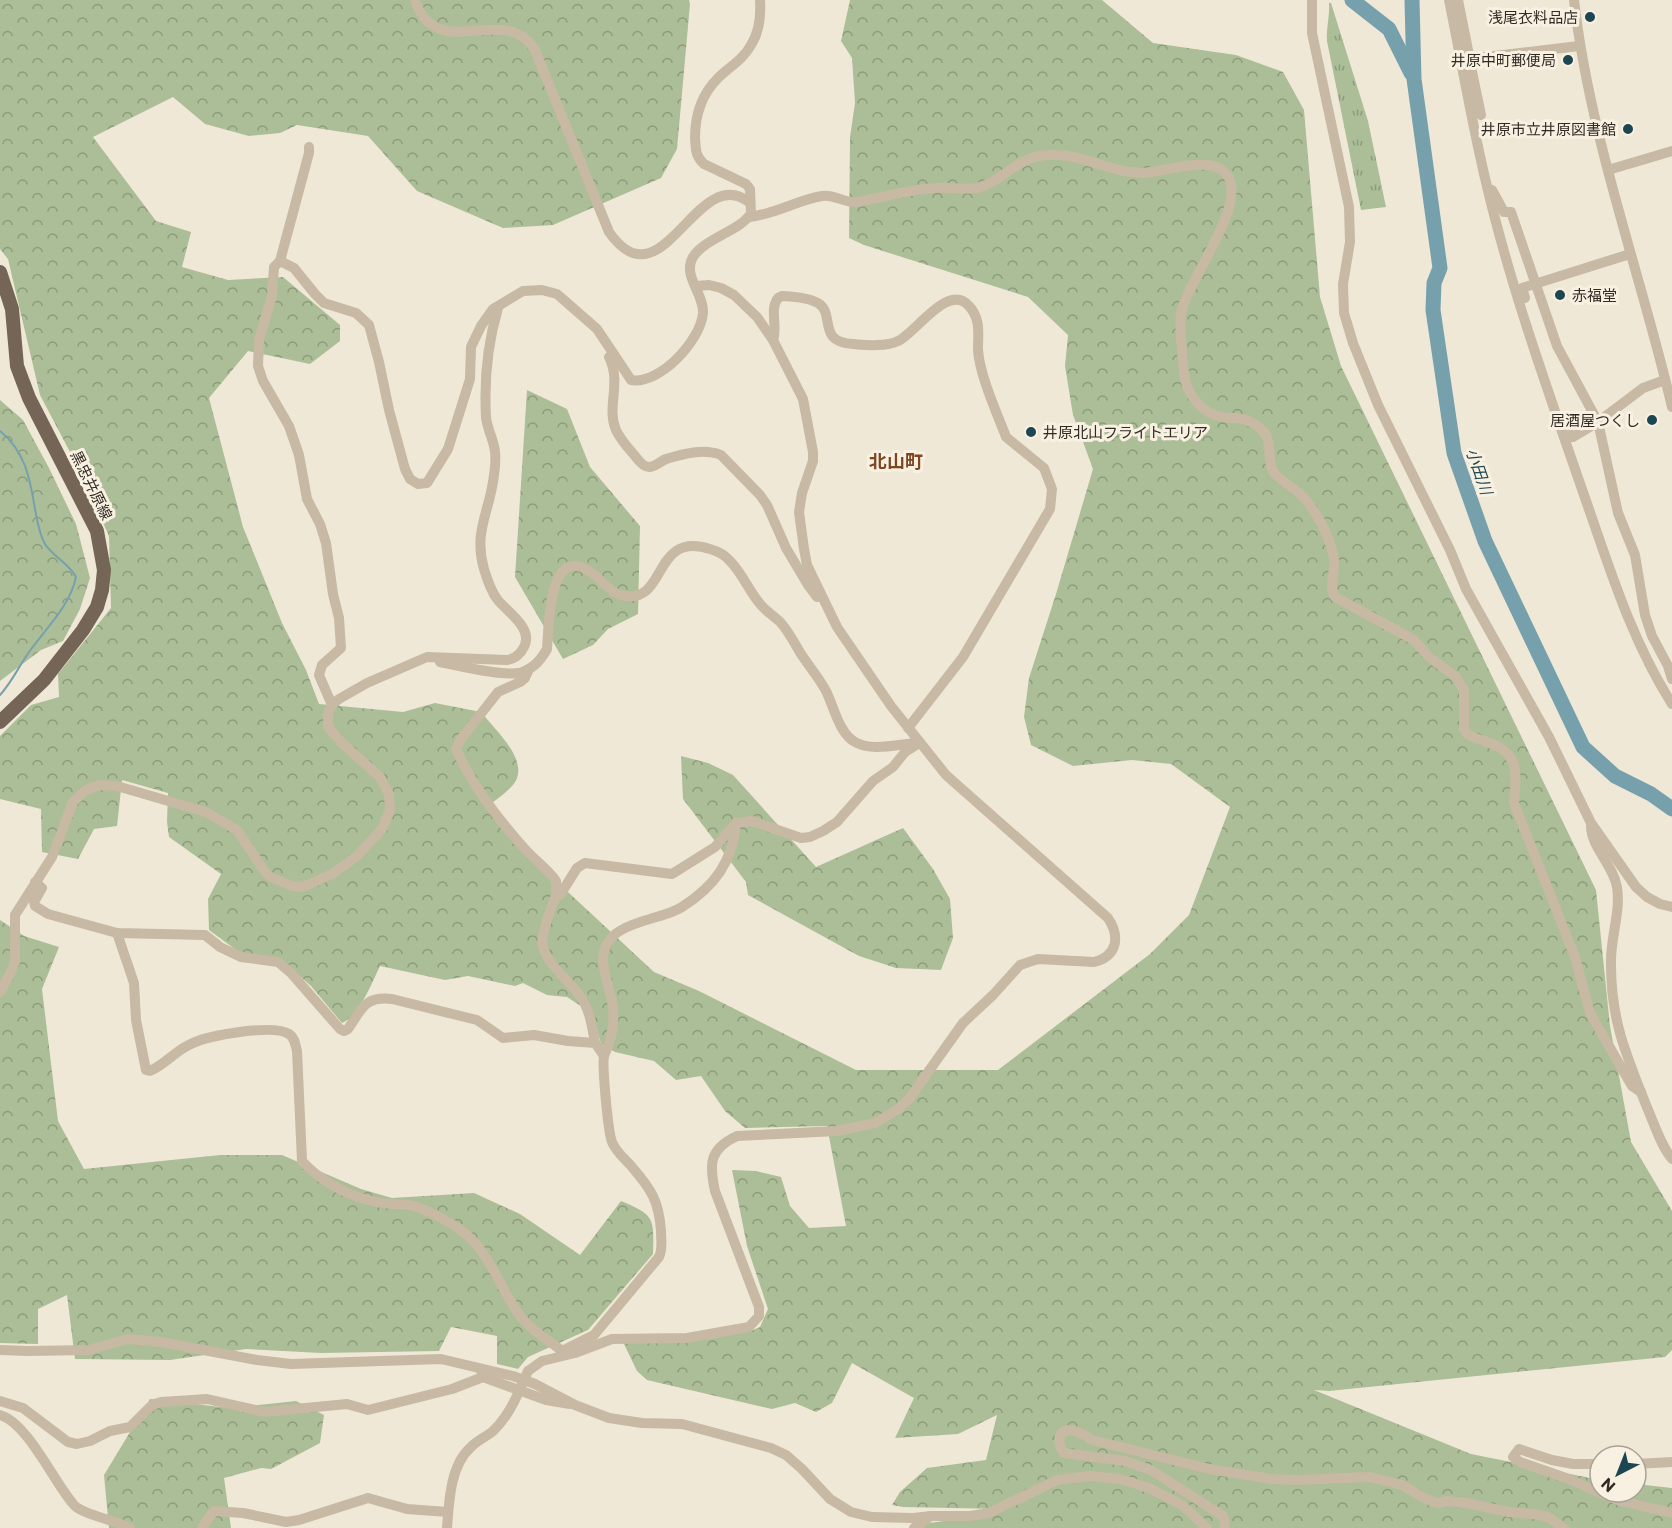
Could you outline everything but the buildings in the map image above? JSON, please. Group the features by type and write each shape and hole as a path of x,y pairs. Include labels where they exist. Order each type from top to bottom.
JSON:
{"main road":[{"name":"黒忠井原線","path":"0,272 12,309 17,366 29,398 97,531 104,570 97,608 83,630 44,680 0,722"}],"street":[{"path":"415,0 423,16 438,26 455,29 503,23 516,27 528,37 609,232 623,249 640,255 660,248 708,202 718,197 731,195 750,203"},
{"path":"749,217 752,208 750,189 746,184 698,159 695,126 699,109 707,92 751,45 759,28 760,0"},
{"path":"1312,0 1312,33 1349,207 1350,242 1343,284 1344,313 1353,343 1378,405 1450,550 1466,589 1549,737 1591,823 1636,887 1647,897 1672,907"},
{"path":"1449,0 1481,115"},
{"path":"1458,0 1485,181 1513,282 1559,423 1627,614 1649,664 1672,704"},
{"path":"1574,0 1580,46 1608,170 1672,407"},
{"path":"1466,59 1580,46"},
{"path":"309,147 280,261 274,267 272,296 263,320 258,366 263,381 289,426 299,455 307,499 320,524 326,543 333,594 339,618 341,648 322,665 319,675 332,705"},
{"path":"1608,170 1672,151"},
{"path":"280,261 294,268 324,303 356,313 369,325 405,469 410,479 418,484 427,483 448,449 470,380 471,347 481,326 493,309 523,291 549,291 557,294 597,329 631,380 648,378 666,370 699,330 703,311 697,286 690,272 692,259 696,253 749,217 767,215 823,196 853,202 938,188 980,188 1023,160 1052,154 1071,156 1131,173 1197,164 1213,165 1223,170 1229,178 1233,192 1219,235 1199,270 1180,316 1186,384 1193,398 1212,414 1239,417 1254,423 1266,434 1270,444 1270,465 1274,473 1304,498 1324,529 1336,566 1331,584 1331,591 1335,597 1414,640 1429,657 1455,676 1464,690 1464,729 1467,734 1500,747 1512,758 1517,786 1514,803 1572,948 1590,1013 1625,1076 1632,1086 1641,1092"},
{"path":"1485,181 1494,192 1504,212 1511,212 1557,346 1598,422 1618,513 1635,555 1645,615 1672,679"},
{"path":"1530,333 1532,325 1522,288 1630,254"},
{"path":"447,1528 453,1482 459,1463 469,1448 503,1420 516,1401 528,1371 542,1361 612,1339 687,1338 749,1327 759,1316 759,1307 718,1201 711,1173 713,1156 724,1142 736,1136 754,1134 837,1131 862,1127 886,1118 919,1087 963,1023 1020,965 1038,959 1094,963 1110,955 1114,948 1116,938 1114,927 1108,918 946,775 891,706 837,627 807,565 799,512 802,493 813,461 803,399 773,340 757,317 734,295 721,288 710,285 697,286"},
{"path":"773,340 775,334 773,306 782,296 817,302 822,308 831,335 842,343 854,344 894,343 902,340 943,303 959,300 966,302 978,318 981,365 1006,437 1012,444 1036,460 1044,468 1049,479 1052,489 1050,509 1028,548 963,657 908,728"},
{"path":"0,992 15,962 15,915 52,857 73,802 86,790 100,786 117,786 206,812 237,830 265,872 281,882 301,887 334,873 357,856 377,836 386,823 390,810 389,794 380,777 342,743 328,727 328,712 332,705 367,683 418,659 433,657 507,660 518,656 526,644 524,629 496,597 490,586 484,570 480,546 482,527 494,477 495,453 486,420 486,390 490,338 498,308"},
{"path":"606,341 603,344 615,368 613,414 615,429 631,452 646,467 664,460 701,452 714,452 721,455 760,495 798,570 818,598 824,600"},
{"path":"1559,423 1573,437 1598,422 1643,388 1665,380"},
{"path":"433,657 441,662 497,672 519,673 529,669 542,657 546,649 554,590 563,569 572,566 584,568 617,594 634,596 648,590 671,554 680,548 699,546 718,552 730,561 762,606 782,625 826,690 847,737 856,743 878,747 919,743"},
{"path":"529,669 525,678 520,682 498,692 460,739 456,749 467,774 490,808 525,850 556,881 558,887 543,935 543,947 548,957 587,1007 596,1043 604,1056"},
{"path":"556,896 560,895 577,868 585,863 672,874 715,847 736,823 752,821 801,838 810,837 837,822 873,781 893,767 905,752 919,743"},
{"path":"563,1353 594,1335 659,1257 662,1250 660,1210 656,1200 612,1142 604,1056 610,1042 613,1024 613,1008 603,959 606,948 620,931 682,907 712,881 725,865 732,850 736,823"},
{"path":"1591,823 1590,834 1617,885 1611,962 1613,1005 1617,1028 1658,1133 1672,1159"},
{"path":"35,882 42,888 34,902 42,912 117,933 206,935 220,947 241,957 278,962 344,1031 348,1029 366,1003 378,998 392,999 477,1020 502,1038 534,1035 596,1043"},
{"path":"117,933 134,983 136,1020 146,1070 157,1068 191,1043 202,1039 262,1030 288,1033 294,1040 297,1051 302,1161 312,1172 338,1188 371,1201 413,1206 435,1214 459,1229 477,1244 530,1328 552,1342 563,1353"},
{"path":"0,1350 89,1350 127,1339 161,1342 291,1364 441,1359 521,1387 560,1404 575,1405"},
{"path":"0,1401 23,1408 68,1442 77,1444 90,1441 110,1431 130,1427 149,1408 161,1402 207,1399 264,1412 347,1404 368,1410 452,1389 481,1372 535,1384 575,1405 609,1418 642,1423 682,1424 771,1448 786,1455 830,1498 851,1512 872,1517 913,1518 989,1513 1057,1480 1090,1476 1120,1479 1149,1488 1182,1505 1207,1528"},
{"path":"0,1415 13,1421 54,1474 76,1508 130,1528"},
{"path":"1224,1528 1223,1516 1151,1470 1125,1461 1064,1453 1059,1447 1062,1433 1068,1430 1076,1431 1092,1440 1209,1469 1271,1479 1369,1477 1402,1485 1437,1503 1448,1501 1466,1503 1509,1512 1534,1514 1548,1517 1564,1528"},
{"path":"1588,1464 1552,1460 1519,1449 1512,1457 1515,1461 1588,1487"},
{"path":"1648,1463 1672,1462"},
{"path":"202,1528 213,1511 243,1513 285,1522 299,1520 368,1498 407,1509 448,1512"},
{"path":"1635,1504 1672,1512"},
{"path":"914,1528 931,1516"}],"green space":[{"path":"0,0 689,0 677,149 661,178 553,225 503,228 417,191 368,136 297,125 280,133 249,136 205,124 173,97 93,137 156,221 191,232 182,267 228,280 283,277 340,325 340,341 310,364 248,351 209,398 243,527 282,623 306,670 319,704 403,712 435,703 481,712 509,747 518,766 518,776 513,785 487,807 512,840 654,972 699,991 856,1070 998,1070 1150,954 1189,915 1230,807 1171,764 1132,760 1073,766 1031,745 1024,717 1029,678 1093,469 1073,415 1065,366 1068,335 1028,297 864,245 849,238 850,137 855,103 852,58 841,41 850,0 1102,0 1153,43 1236,55 1283,72 1304,110 1320,297 1341,366 1596,890 1610,1026 1631,1142 1672,1211 1672,1350 1665,1357 1329,1391 1314,1390 1471,1454 1588,1478 1588,1504 1648,1504 1648,1485 1672,1488 1672,1528 922,1528 929,1523 990,1515 1002,1509 892,1505 900,1492 927,1468 986,1460 997,1415 958,1434 895,1438 914,1398 852,1363 832,1403 816,1412 795,1403 772,1409 647,1380 637,1371 623,1342 751,1331 760,1327 768,1309 747,1246 732,1170 756,1171 781,1177 790,1206 809,1228 846,1226 827,1126 745,1128 725,1111 701,1076 676,1080 654,1061 615,1052 601,1044 593,1014 567,997 547,995 523,983 515,986 468,976 445,980 380,966 354,1014 342,1023 311,986 281,959 239,952 209,930 208,899 221,874 169,837 168,793 122,780 117,826 94,829 78,859 42,852 41,809 0,799 0,736 31,705 59,697 58,674 111,608 109,536 80,471 40,395 8,259 0,249"},
{"path":"1329,3 1331,3 1368,121 1386,207 1361,210 1327,41"},
{"path":"527,390 567,409 590,467 640,526 638,614 608,629 593,645 563,659 515,577"},
{"path":"0,400 23,420 49,468 76,524 90,578 80,609 63,641 41,650 0,681"},
{"path":"681,756 708,763 733,775 816,867 903,828 933,869 950,899 953,938 941,970 896,968 859,956 748,895 746,882 683,799"},
{"path":"0,920 24,936 59,947 42,989 58,1121 84,1169 220,1155 282,1155 361,1189 392,1198 474,1193 520,1214 580,1255 621,1201 640,1210 650,1219 653,1232 653,1254 588,1330 528,1357 518,1369 497,1364 497,1336 451,1327 439,1351 321,1353 246,1349 170,1360 75,1359 67,1295 38,1309 38,1344 0,1343"},
{"path":"150,1399 230,1408 296,1401 324,1415 320,1443 271,1469 261,1468 224,1478 231,1528 109,1528 104,1475"}],"waterway":[{"name":"小田川","path":"1352,0 1389,29 1411,73"},
{"name":"小田川","path":"1412,0 1414,79 1440,268 1434,283 1433,310 1454,453 1485,541 1583,747 1615,776 1651,794 1672,809"},
{"path":"0,431 15,447 25,466 43,540 48,549 76,577 69,598 0,695"}],"place":[{"name":"浅尾衣料品店","path":"1590,17"},
{"name":"井原中町郵便局","path":"1568,60"},
{"name":"井原市立井原図書館","path":"1628,129"},
{"name":"赤福堂","path":"1560,295"},
{"name":"居酒屋つくし","path":"1652,420"},
{"name":"井原北山フライトエリア","path":"1031,432"}],"district":[{"name":"北山町","path":"896,461"}]}
